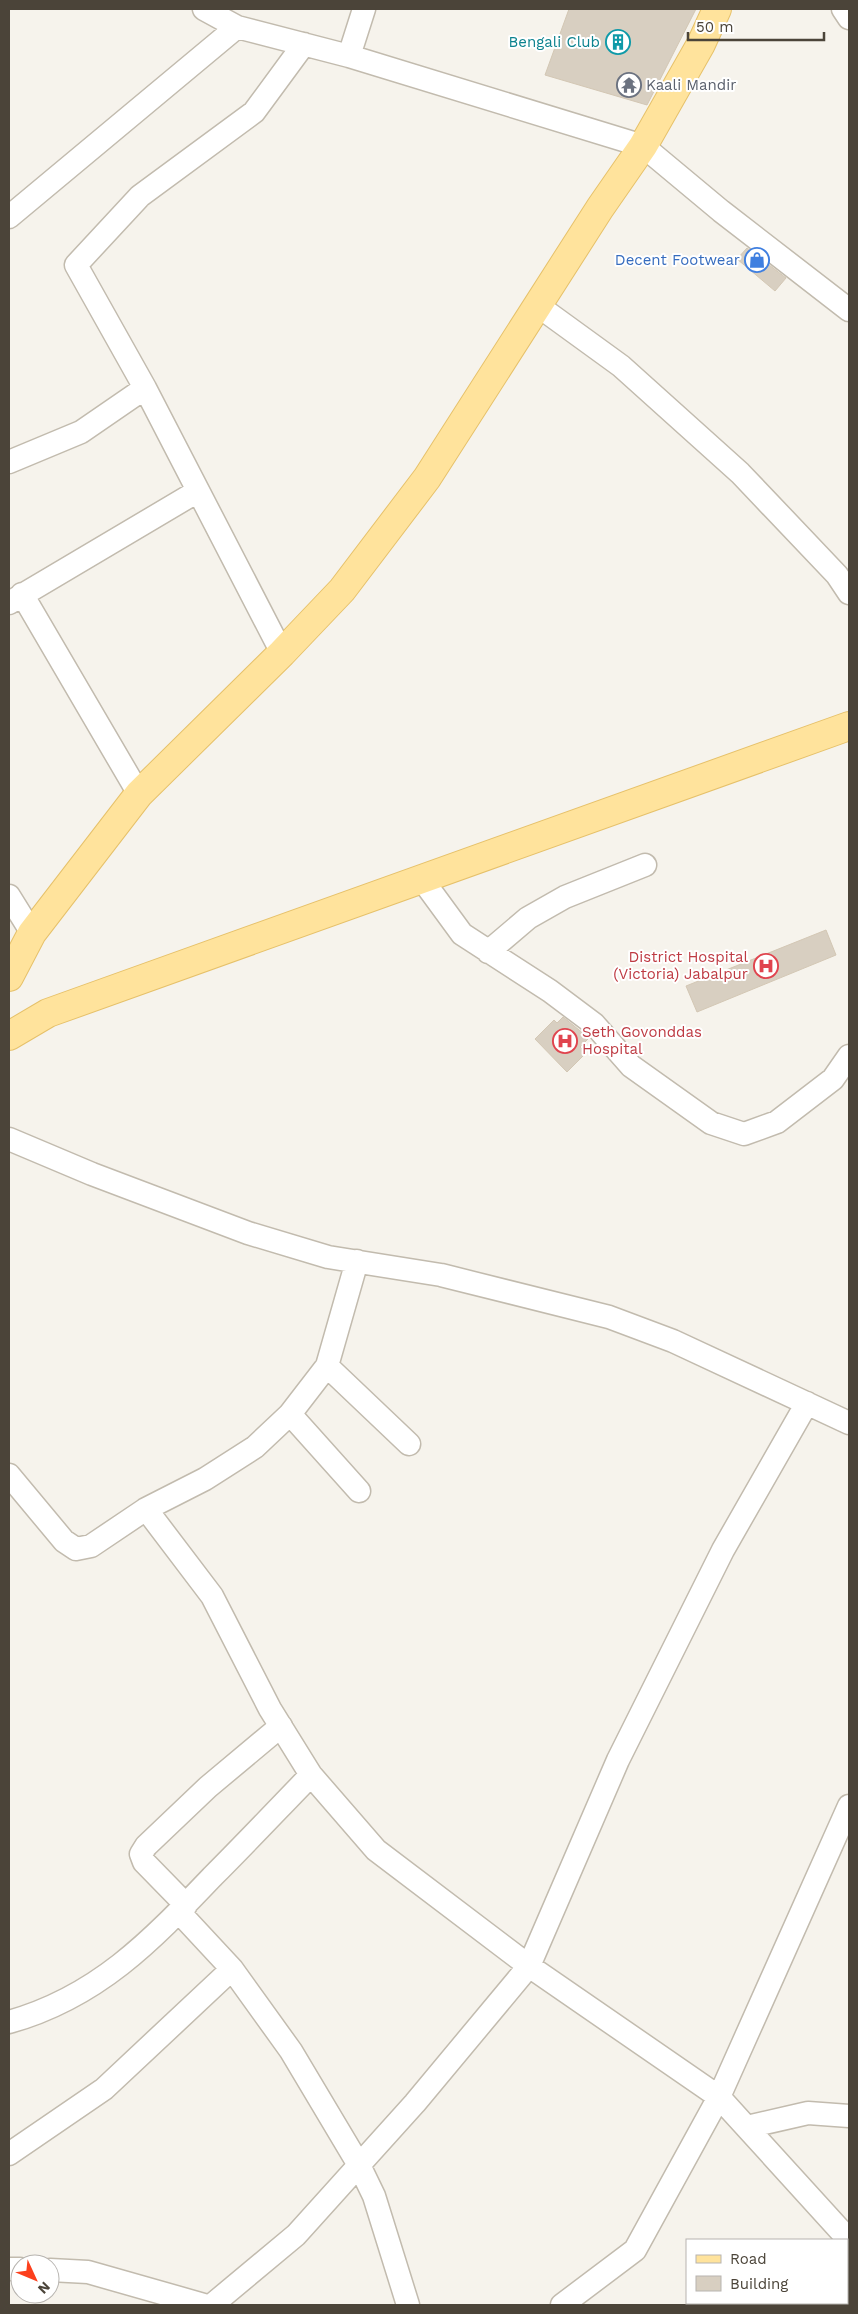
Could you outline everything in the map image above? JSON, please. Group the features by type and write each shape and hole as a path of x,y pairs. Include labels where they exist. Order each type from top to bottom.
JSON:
{"main road":[{"path":"9,977 32,933 139,794 282,653 342,590 427,478 537,305 642,146 701,44 717,9"},
{"path":"10,1023 48,1013 849,726"}],"street":[{"path":"204,9 237,27 350,56 642,146 721,211 849,310"},
{"path":"350,56 364,9"},
{"path":"843,9 849,18"},
{"path":"9,217 237,27"},
{"path":"282,653 145,388 76,265 140,196 254,112 304,44"},
{"path":"537,305 621,366 740,473 837,575 849,592"},
{"path":"9,462 81,432 145,388"},
{"path":"139,794 15,599 198,491"},
{"path":"488,952 528,918 564,897 644,865"},
{"path":"421,878 462,934 550,991 594,1024 631,1066 710,1123 744,1134 777,1122 833,1079 849,1056"},
{"path":"9,896 32,933"},
{"path":"9,1139 92,1174 248,1233 328,1257 441,1275 609,1317 673,1341 849,1423"},
{"path":"9,1475 64,1542 76,1548 91,1546 146,1509 205,1479 255,1447 290,1414 326,1366 357,1261"},
{"path":"326,1366 409,1444"},
{"path":"212,2305 296,2234 415,2103 529,1966 618,1760 723,1550 807,1403"},
{"path":"290,1414 359,1491"},
{"path":"146,1509 212,1596 280,1726 310,1775 376,1850 529,1966 719,2097 849,2240"},
{"path":"280,1726 208,1787 146,1846 142,1854 144,1862 232,1969 291,2052 359,2165 377,2204 408,2305"},
{"path":"9,2022 78,1995 126,1962 182,1908 310,1775"},
{"path":"562,2305 635,2250 719,2097 849,1806"},
{"path":"9,2154 104,2089 232,1969"},
{"path":"747,2127 808,2113 849,2116"},
{"path":"60,2271 88,2272 204,2305"}],"building":[{"name":"Bengali Club","path":"569,9 696,9 647,105 545,75"},
{"name":"Decent Footwear","path":"747,248 786,278 775,291 737,259"},
{"path":"826,930 836,955 697,1012 686,986"},
{"path":"563,1017 589,1038 580,1047 586,1053 567,1072 535,1039 554,1020 557,1023"}],"place":[{"name":"Bengali Club","path":"618,42"},
{"name":"Kaali Mandir","path":"629,85"},
{"name":"Decent Footwear","path":"757,260"},
{"name":"District Hospital (Victoria) Jabalpur","path":"766,966"},
{"name":"Seth Govonddas Hospital","path":"565,1041"}]}
